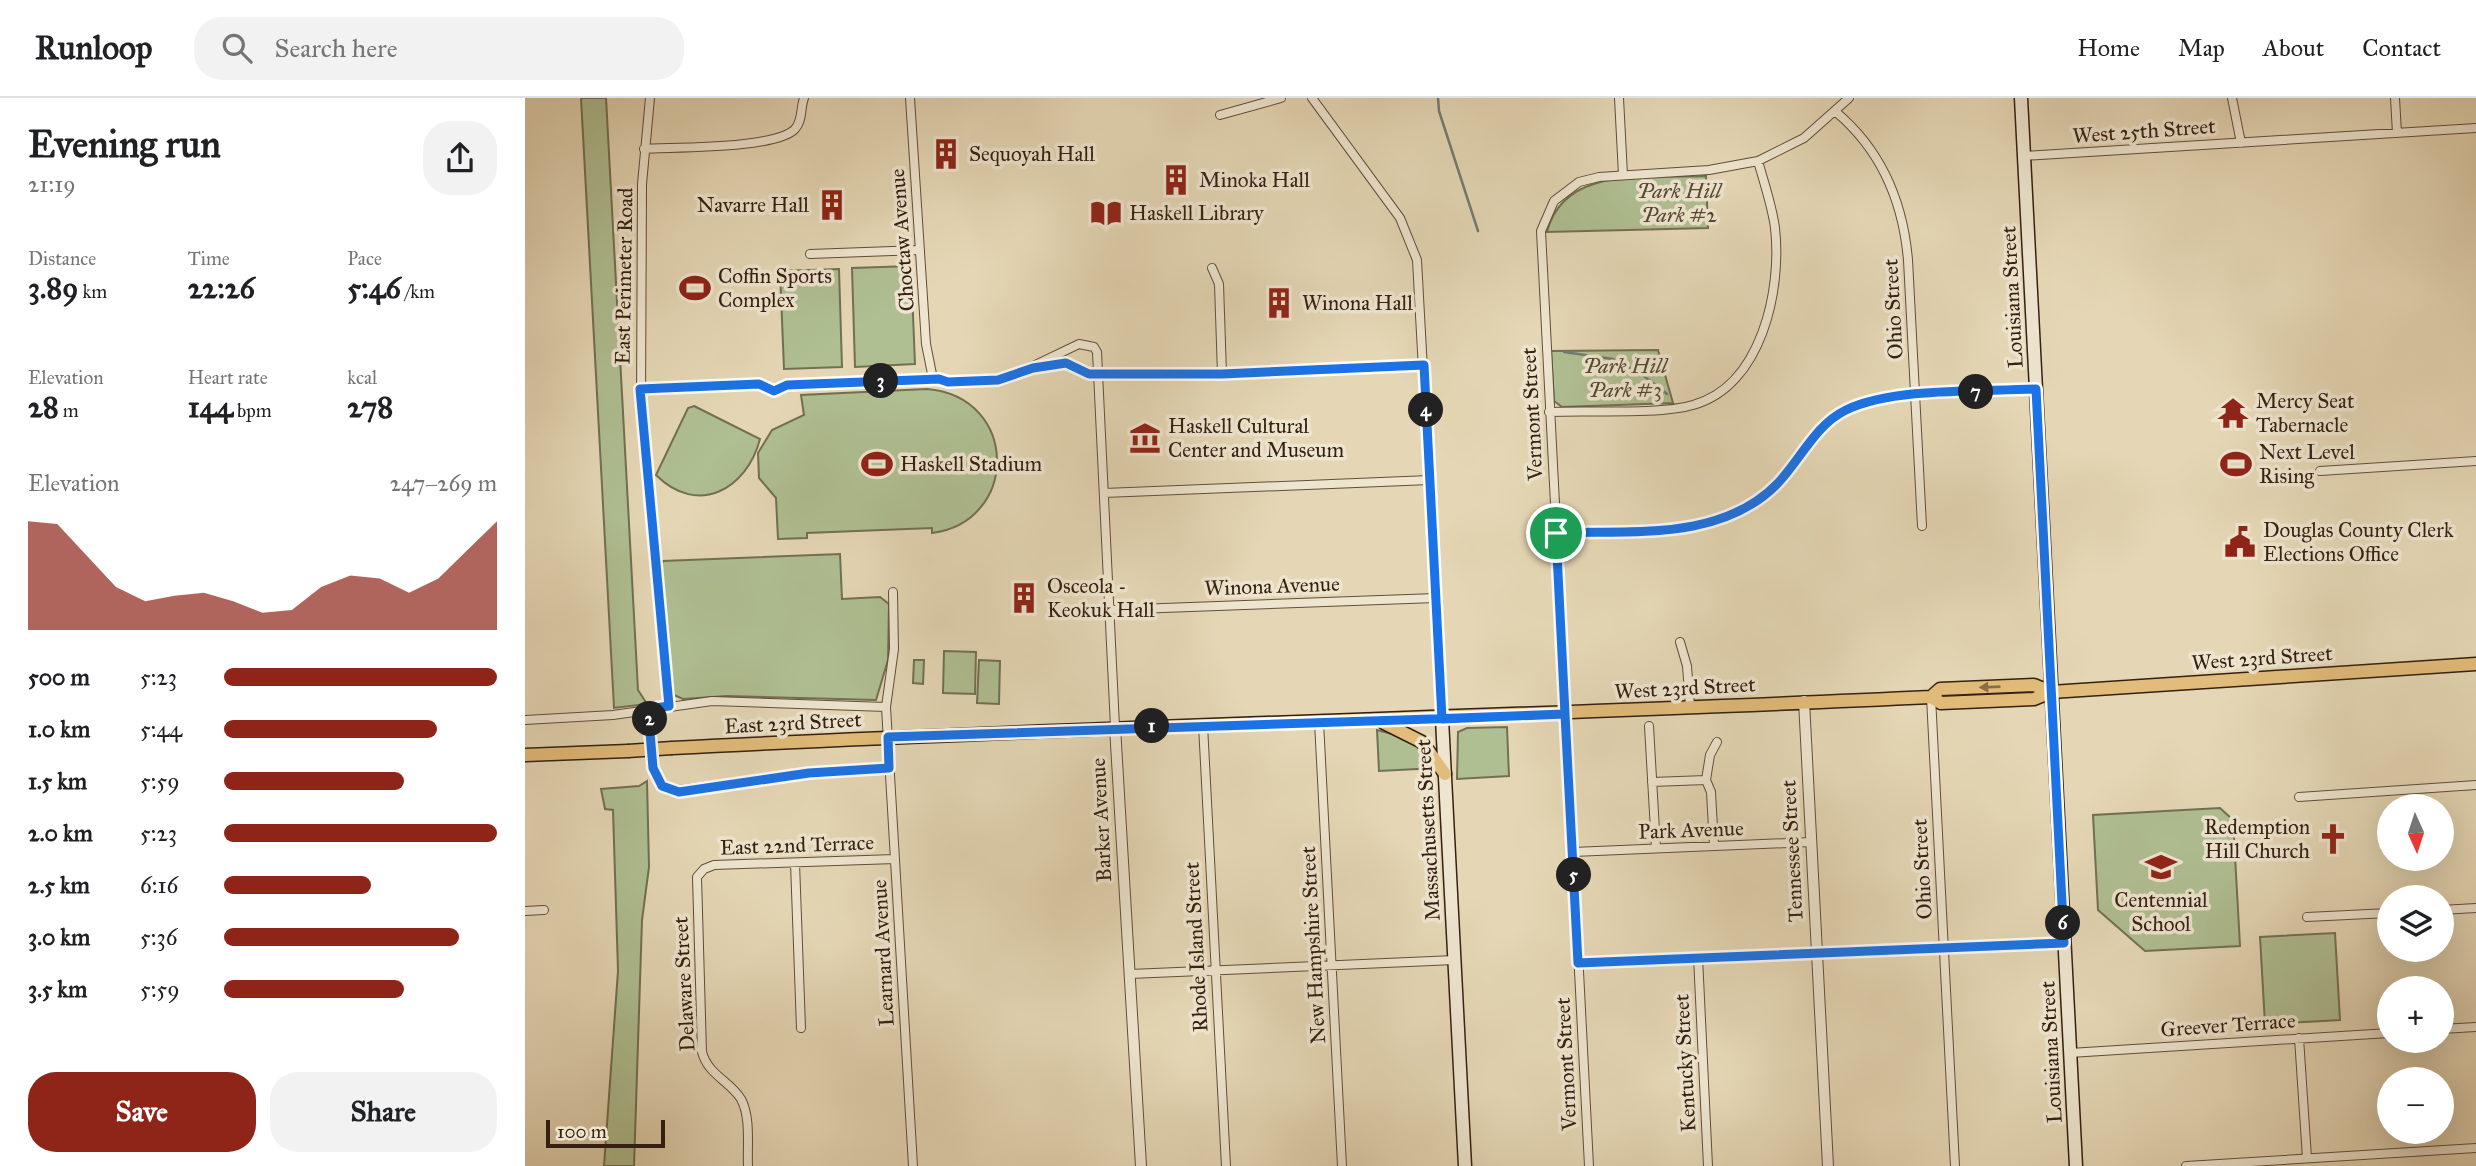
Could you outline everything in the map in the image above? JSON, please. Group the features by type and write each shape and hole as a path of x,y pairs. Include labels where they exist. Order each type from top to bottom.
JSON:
{"main road":[{"name":"Louisiana Street","path":"2021,98 2076,1166"},
{"name":"West 23rd Street","path":"1442,719 1931,697 1940,689 1985,687 2034,685 2051,692 2476,664"},
{"name":"East 23rd Street","path":"525,755 1115,727 1442,719"},
{"name":"Massachusetts Street","path":"1442,719 1465,1166"},
{"path":"1374,721 1397,728 1422,742 1445,774"}],"street":[{"name":"East Perimeter Road","path":"650,98 644,149 640,389 669,706"},
{"path":"644,149 763,142 794,130 801,119 804,98"},
{"name":"Choctaw Avenue","path":"910,98 926,344 933,379"},
{"path":"1220,115 1281,98"},
{"name":"Massachusetts Street","path":"1312,98 1384,194 1408,231 1418,269 1442,719"},
{"path":"1619,98 1623,176"},
{"name":"Vermont Street","path":"1589,1166 1540,241 1544,220 1555,201 1571,186 1590,178 1709,170 1758,161 1804,138 1849,98"},
{"path":"2232,98 2241,143"},
{"path":"2395,98 2397,133"},
{"name":"Ohio Street","path":"1836,112 1851,125 1876,158 1902,218 1908,260 1922,526"},
{"name":"West 25th Street","path":"2023,156 2476,128"},
{"path":"1549,412 1694,405 1721,390 1741,371 1765,322 1776,268 1775,227 1758,161"},
{"path":"810,254 920,250"},
{"path":"1212,268 1219,284 1222,374"},
{"name":"Barker Avenue","path":"1033,368 1079,344 1094,347 1097,352 1115,727 1141,1166"},
{"path":"640,389 759,384 774,391 787,385 933,379 948,382 998,380 1033,368 1066,363 1089,374 1222,374 1424,365"},
{"path":"1556,533 1679,528 1720,521 1748,508 1770,491 1819,431 1837,415 1878,399 2036,389"},
{"path":"2320,471 2476,461"},
{"path":"1104,493 1430,480"},
{"name":"Learnard Avenue","path":"893,592 894,649 886,707 913,1166"},
{"name":"Winona Avenue","path":"1109,610 1436,598"},
{"path":"1680,642 1687,666 1690,706"},
{"name":"Ohio Street","path":"1931,697 1955,1166"},
{"path":"525,720 613,715 669,706 729,701 886,707"},
{"name":"Tennessee Street","path":"1804,701 1828,1166"},
{"path":"648,709 653,768 658,782 671,791 818,772 889,768"},
{"name":"New Hampshire Street","path":"1319,722 1342,1166"},
{"name":"Rhode Island Street","path":"1203,725 1226,1166"},
{"path":"1649,726 1656,848"},
{"path":"1714,846 1711,792 1706,780 1710,755 1717,742"},
{"path":"1652,782 1706,780"},
{"path":"2299,797 2476,785"},
{"name":"Park Avenue","path":"1573,852 1811,842"},
{"name":"East 22nd Terrace","path":"701,871 720,865 895,859"},
{"path":"795,863 801,1028"},
{"name":"Delaware Street","path":"701,871 697,882 702,1052 711,1070 734,1090 744,1107 748,1166"},
{"path":"2454,909 2476,908"},
{"path":"525,911 544,910"},
{"path":"2307,918 2377,914"},
{"path":"1578,963 2064,943"},
{"name":"Kentucky Street","path":"1698,957 1708,1166"},
{"path":"1130,974 1455,960"},
{"path":"2454,1028 2476,1027"},
{"name":"Greever Terrace","path":"2070,1053 2377,1034"},
{"path":"2299,1038 2307,1158"},
{"path":"2186,1166 2476,1148"}],"green space":[{"path":"581,98 606,98 638,690 647,704 614,708"},
{"name":"Park Hill Park #2","path":"1706,176 1708,228 1547,232 1556,210 1571,195 1590,185 1636,177"},
{"path":"911,266 915,364 855,367 852,268"},
{"path":"839,269 842,367 784,369 780,271"},
{"name":"Park Hill Park #3","path":"1658,350 1673,403 1562,407 1554,401 1551,351"},
{"name":"Haskell Stadium","path":"927,389 957,397 979,413 992,435 997,460 993,485 981,507 961,524 932,533 932,528 807,533 807,538 778,539 776,498 759,478 758,453 772,430 804,415 801,395"},
{"path":"694,406 760,439 754,457 744,472 719,491 704,495 688,494 672,488 656,475 688,408"},
{"path":"840,554 842,599 880,597 889,604 888,660 876,700 727,696 683,699 674,695 660,569 663,561"},
{"path":"944,651 976,652 975,694 943,693"},
{"path":"914,660 924,660 923,684 913,683"},
{"path":"979,660 1000,661 999,704 977,703"},
{"path":"1507,727 1509,776 1457,779 1458,732 1467,728"},
{"path":"1377,730 1411,739 1436,768 1379,771"},
{"path":"647,781 649,867 642,920 634,1166 604,1166 618,971 613,810 605,809 601,789 639,786"},
{"path":"2220,808 2233,820 2240,946 2145,951 2098,910 2093,815"},
{"path":"2335,933 2340,1020 2265,1024 2260,937"}],"waterway":[{"path":"1438,98 1439,111 1478,231"},
{"path":"1564,352 1613,359 1640,373 1667,394"}],"place":[{"name":"Sequoyah Hall","path":"946,154"},
{"name":"Minoka Hall","path":"1176,180"},
{"name":"Navarre Hall","path":"832,205"},
{"name":"Haskell Library","path":"1106,213"},
{"name":"Coffin Sports Complex","path":"695,288"},
{"name":"Winona Hall","path":"1279,303"},
{"name":"Mercy Seat Tabernacle","path":"2233,413"},
{"name":"Haskell Cultural Center and Museum","path":"1145,438"},
{"name":"Haskell Stadium","path":"877,464"},
{"name":"Next Level Rising","path":"2236,464"},
{"name":"Douglas County Clerk Elections Office","path":"2240,542"},
{"name":"Osceola - Keokuk Hall","path":"1024,598"},
{"name":"Redemption Hill Church","path":"2333,839"},
{"name":"Centennial School","path":"2161,867"}],"route":[{"path":"1556,533 1565,714 1459,718 1431,719 1125,727 888,737 889,768 809,773 679,792 662,786 653,768 648,709 669,706 640,389 759,384 774,391 787,385 939,379 948,382 998,380 1033,368 1066,363 1089,374 1222,374 1424,365 1442,719 1565,714 1578,963 2064,943 2036,389 1893,397 1862,403 1828,422 1779,481 1758,501 1720,521 1679,528 1556,533"}]}
